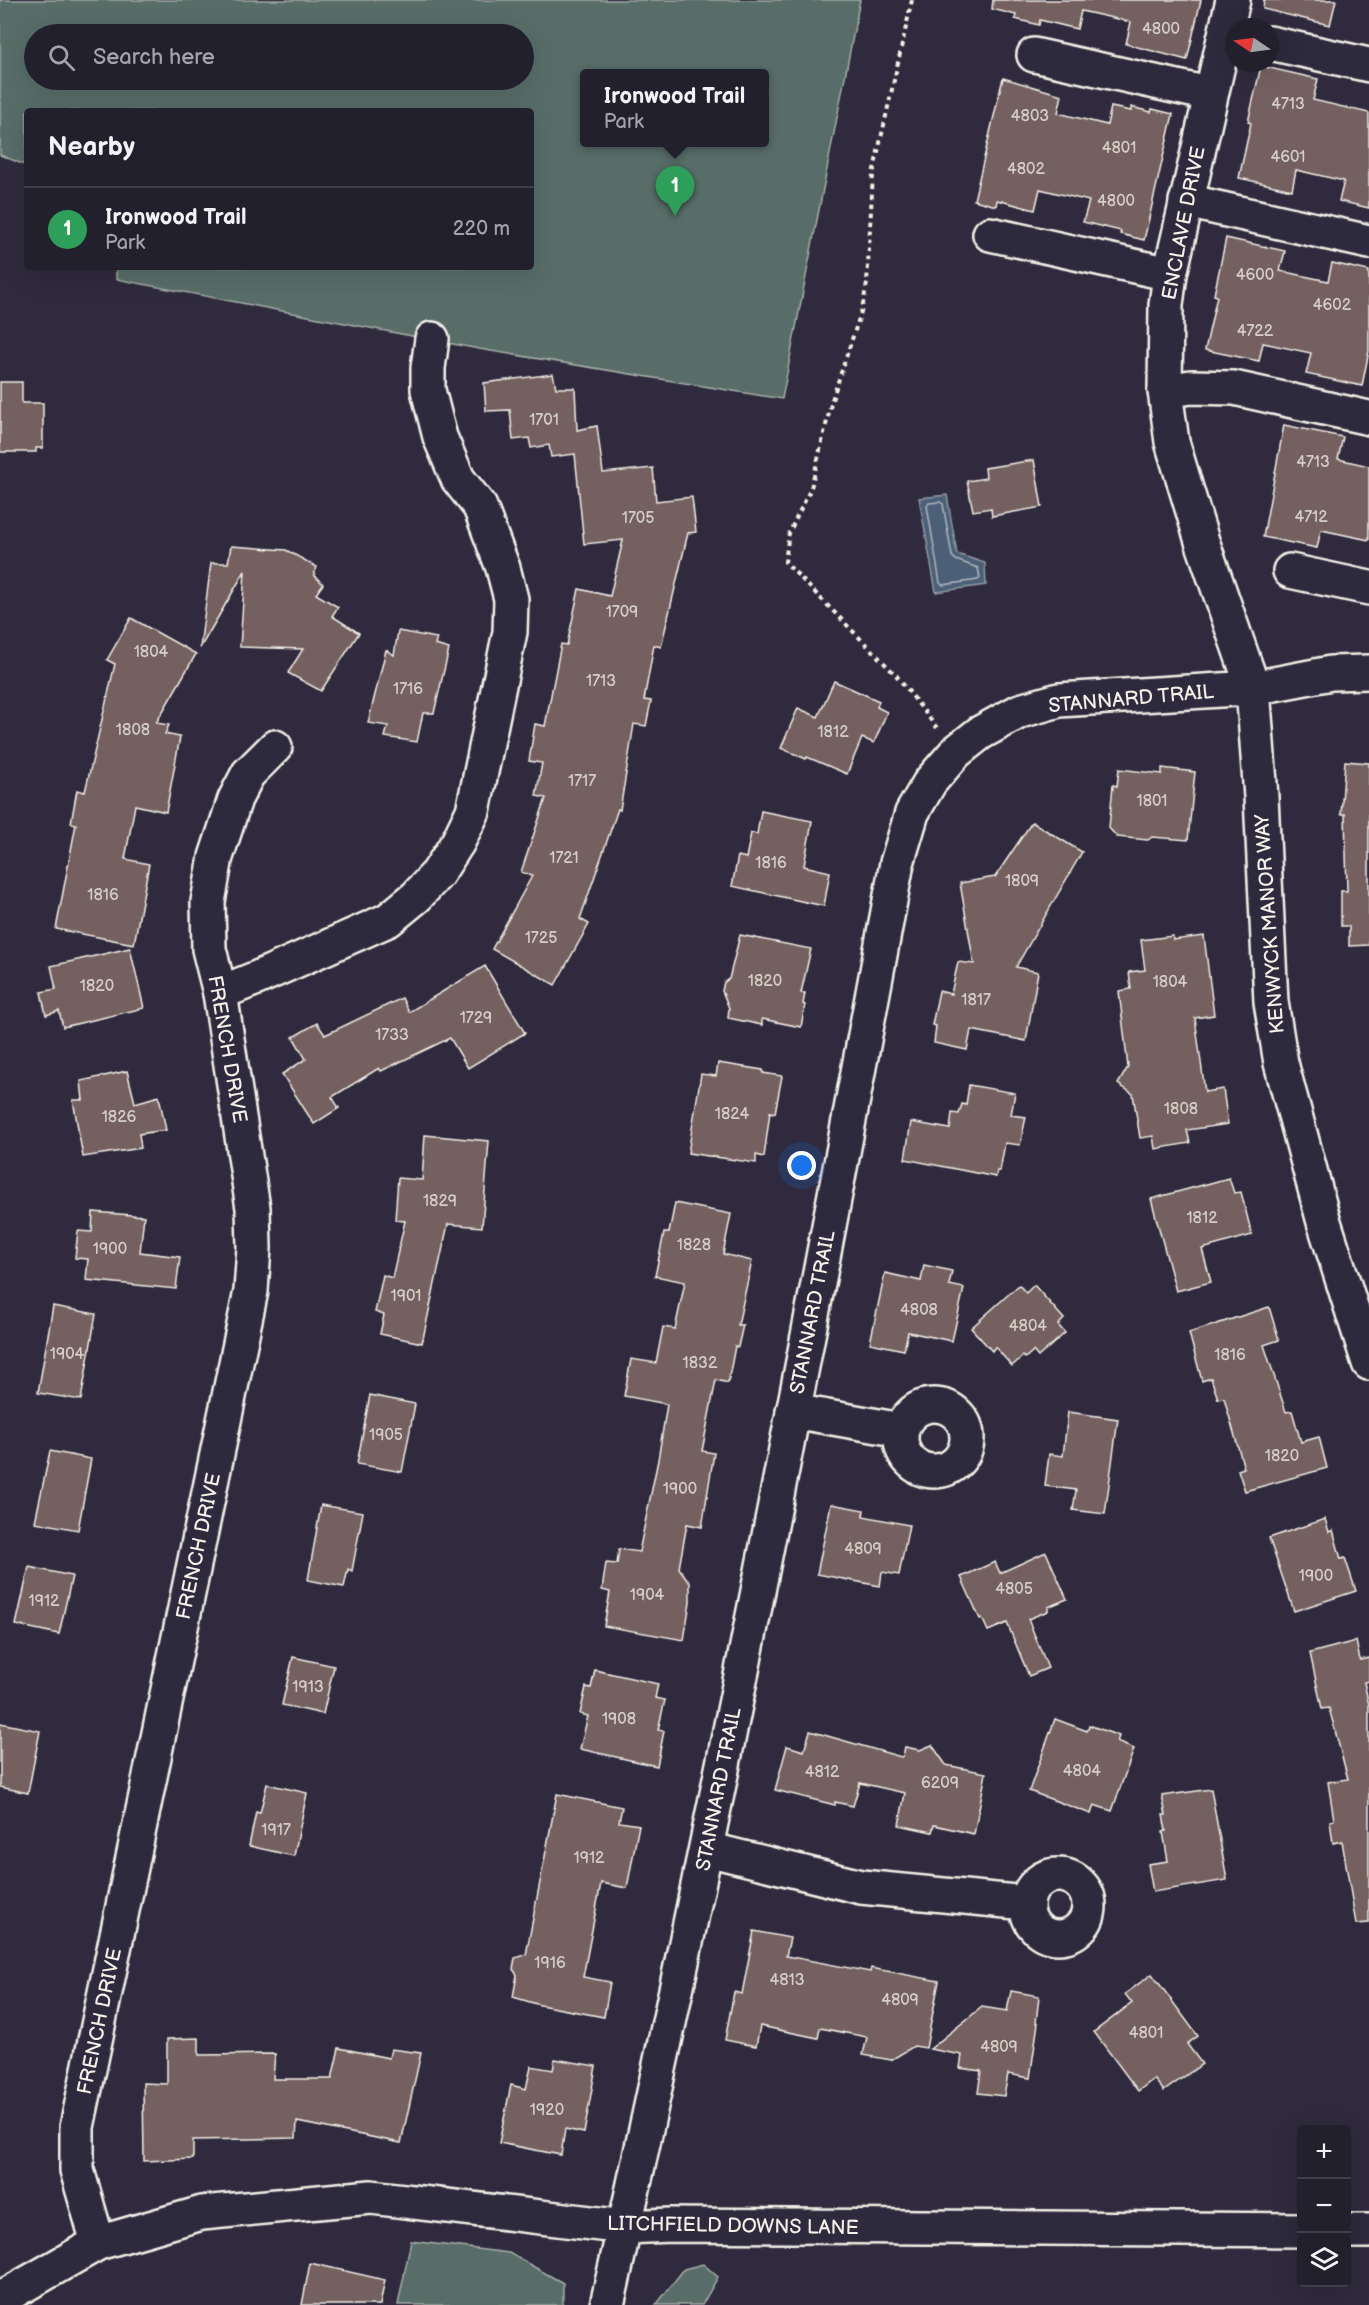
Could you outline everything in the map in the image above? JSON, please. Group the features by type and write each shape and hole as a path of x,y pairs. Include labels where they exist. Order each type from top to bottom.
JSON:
{"street":[{"name":"ENCLAVE DRIVE","path":"1231,18 1233,0"},
{"path":"1279,46 1369,65"},
{"name":"ENCLAVE DRIVE","path":"1225,49 1209,94 1170,274 1166,305 1165,391 1172,442 1185,491 1253,688"},
{"path":"1034,55 1209,94"},
{"path":"1186,201 1369,242"},
{"path":"990,234 1170,274"},
{"path":"220,993 388,920 416,897 438,873 458,842 473,811 510,632 511,599 503,568 480,507 458,479 440,437 428,390 432,339"},
{"path":"1165,391 1191,387 1234,388 1369,418"},
{"path":"1290,571 1369,588"},
{"name":"STANNARD TRAIL","path":"607,2305 707,1849 900,847 912,813 930,782 957,752 988,727 1020,711 1059,700 1253,688 1331,673 1369,672"},
{"name":"KENWYCK MANOR WAY","path":"1253,688 1261,796 1268,959 1275,1031 1281,1063 1324,1222 1369,1363"},
{"name":"FRENCH DRIVE","path":"98,2243 77,2169 77,2127 251,1291 254,1248 253,1208 220,993 209,949 208,902 216,857 227,819 248,774 275,747"},
{"path":"793,1411 901,1430"},
{"path":"707,1849 861,1887 1027,1903"},
{"name":"LITCHFIELD DOWNS LANE","path":"98,2243 201,2213 371,2197 625,2227 672,2225 1297,2230"},
{"path":"1351,2230 1369,2231"},
{"path":"0,2299 98,2243"}],"path":[{"path":"912,0 873,174 867,283 862,309 832,400 811,488 789,533 785,562 896,675 957,752"}],"green space":[{"path":"0,0 860,0 782,399 479,349 116,279 116,270 534,270 534,108 24,108 24,165 0,155"},
{"path":"411,2241 509,2253 563,2283 563,2305 398,2305"},
{"path":"703,2264 718,2277 702,2305 656,2305 684,2269"}],"water":[{"path":"947,495 957,554 985,563 986,585 936,592 919,498"}],"building":[{"path":"993,0 1201,0 1187,60 1126,44 1131,22 1081,11 1077,29 1040,20 1039,25 1015,19 1016,15 992,9"},
{"path":"1264,0 1336,0 1330,25 1263,9"},
{"path":"1279,70 1318,79 1313,100 1369,113 1369,208 1339,201 1344,181 1296,170 1292,190 1239,178 1251,123 1248,122 1260,72 1279,72"},
{"path":"1003,78 1062,95 1058,113 1107,125 1111,107 1131,111 1131,107 1151,112 1152,109 1173,114 1144,240 1120,234 1121,231 1083,222 1089,201 1040,189 1035,210 997,200 996,206 974,200"},
{"path":"1226,238 1285,251 1280,271 1328,281 1332,263 1369,271 1369,351 1362,386 1306,374 1311,353 1263,343 1259,361 1205,350 1217,296 1214,295"},
{"path":"553,374 556,388 575,388 577,430 597,426 603,473 653,468 656,501 692,497 696,532 688,533 661,647 654,645 644,700 651,701 646,726 634,724 620,810 618,809 580,919 589,924 555,985 492,949 532,876 521,872 546,798 536,796 542,763 529,761 535,724 545,726 561,644 567,645 579,589 610,596 623,540 584,544 575,454 551,457 549,445 531,448 529,438 513,440 510,410 486,411 484,383"},
{"path":"0,382 22,382 22,403 43,403 43,448 36,448 36,452 0,452"},
{"path":"1284,425 1343,437 1338,459 1369,466 1369,540 1321,530 1317,548 1263,537"},
{"path":"1034,460 1042,507 992,516 991,508 973,511 967,481 986,478 985,468"},
{"path":"231,546 286,550 317,567 314,575 323,584 316,594 338,607 332,616 359,633 321,691 288,673 303,649 240,647 245,571 200,648 211,563 228,563"},
{"path":"131,618 196,654 156,723 169,725 165,734 180,737 166,812 135,805 125,859 149,864 134,944 56,929 76,824 71,823 77,790 85,792 115,664 107,660"},
{"path":"398,631 437,638 435,645 449,649 434,713 423,713 417,742 385,737 388,726 368,723 386,650 394,655"},
{"path":"834,681 879,701 877,707 887,712 874,743 862,738 847,774 781,748 798,708 818,717"},
{"path":"1345,761 1369,763 1369,945 1349,946 1349,926 1341,926 1341,891 1347,891 1345,814 1341,814"},
{"path":"1162,768 1195,772 1188,840 1117,837 1109,828 1113,785 1117,786 1119,769 1162,774"},
{"path":"761,811 812,821 804,866 830,872 824,906 732,886 738,856 746,858 751,833 757,834"},
{"path":"1032,822 1082,852 1016,967 1038,972 1026,1041 971,1030 967,1050 934,1043 936,1026 932,1025 939,991 951,994 958,962 974,964 960,883 995,877"},
{"path":"740,935 811,949 801,993 805,993 803,1004 805,1005 801,1027 762,1019 762,1025 728,1018 729,1008 722,991 724,982 729,979"},
{"path":"1173,936 1173,940 1204,936 1214,1015 1195,1018 1205,1092 1223,1089 1228,1124 1187,1130 1190,1143 1155,1149 1153,1136 1140,1138 1133,1094 1118,1084 1128,1067 1119,991 1131,989 1129,972 1145,970 1141,940"},
{"path":"130,948 144,1008 63,1027 59,1011 46,1015 41,992 56,989 51,966"},
{"path":"485,966 525,1033 468,1068 450,1038 381,1071 379,1068 332,1097 339,1108 314,1124 282,1074 306,1059 293,1037 317,1023 325,1035 402,998 409,1012"},
{"path":"718,1063 763,1070 763,1073 782,1076 775,1113 770,1112 764,1157 756,1155 756,1163 688,1153 701,1074 716,1076"},
{"path":"127,1071 135,1103 159,1096 166,1130 139,1134 141,1148 83,1157 73,1100 83,1100 81,1081"},
{"path":"969,1085 1015,1093 1011,1115 1026,1117 1020,1145 1005,1143 1000,1171 997,1171 996,1177 905,1159 911,1122 950,1129 952,1113 959,1114 962,1104 966,1105"},
{"path":"425,1135 489,1141 482,1227 448,1224 422,1343 380,1334 384,1315 375,1312 383,1275 392,1278 405,1221 395,1220 398,1178 422,1180"},
{"path":"1229,1178 1234,1193 1241,1192 1252,1235 1202,1249 1211,1282 1176,1291 1151,1199"},
{"path":"675,1203 731,1214 723,1254 752,1261 738,1325 743,1325 738,1347 735,1346 728,1383 716,1380 702,1451 714,1453 702,1527 687,1524 679,1568 690,1583 690,1602 684,1640 604,1626 610,1592 602,1590 606,1563 617,1564 619,1549 639,1552 658,1460 667,1404 624,1396 631,1359 656,1363 663,1327 675,1329 685,1282 655,1276 664,1233 669,1233"},
{"path":"93,1212 144,1216 140,1252 180,1257 176,1289 86,1280 88,1259 75,1258 78,1231 92,1232"},
{"path":"924,1265 952,1271 949,1285 964,1288 952,1341 908,1332 904,1350 870,1343 885,1273 921,1281"},
{"path":"1019,1285 1026,1293 1034,1285 1064,1319 1058,1325 1065,1333 1038,1357 1033,1351 1012,1366 995,1347 992,1351 971,1328"},
{"path":"53,1306 96,1314 81,1400 38,1393"},
{"path":"1269,1307 1279,1340 1264,1345 1286,1412 1292,1411 1301,1442 1319,1437 1327,1468 1245,1491 1238,1470 1244,1468 1224,1398 1218,1399 1211,1378 1202,1381 1189,1333"},
{"path":"370,1395 415,1404 402,1472 357,1464"},
{"path":"1068,1412 1118,1419 1105,1514 1073,1510 1076,1490 1045,1486 1049,1454 1063,1456"},
{"path":"50,1451 91,1459 78,1530 35,1522"},
{"path":"831,1504 864,1510 863,1516 909,1525 899,1575 882,1572 880,1586 817,1574"},
{"path":"321,1505 363,1512 352,1571 348,1569 344,1587 308,1580"},
{"path":"1325,1519 1329,1532 1333,1530 1341,1559 1345,1558 1356,1591 1294,1611 1269,1538"},
{"path":"1046,1552 1067,1599 1048,1607 1048,1611 1028,1619 1048,1668 1029,1676 1007,1623 988,1631 961,1577 995,1562 1000,1573"},
{"path":"29,1567 72,1576 59,1634 16,1625"},
{"path":"1356,1641 1360,1660 1369,1658 1369,1681 1364,1682 1369,1705 1369,1923 1356,1924 1342,1841 1333,1843 1330,1821 1334,1820 1328,1782 1348,1779 1329,1708 1322,1709 1310,1653"},
{"path":"293,1657 334,1666 323,1714 282,1705"},
{"path":"595,1670 658,1684 655,1698 665,1700 658,1730 664,1731 657,1766 580,1749 588,1716 580,1714 586,1687 591,1688"},
{"path":"1055,1719 1087,1731 1089,1725 1119,1736 1117,1742 1134,1749 1112,1811 1094,1805 1091,1814 1029,1791"},
{"path":"0,1723 40,1731 28,1793 0,1787"},
{"path":"810,1731 901,1757 905,1747 920,1750 932,1745 946,1765 986,1773 974,1834 934,1825 932,1832 899,1825 905,1793 860,1783 853,1806 835,1802 835,1805 775,1790 787,1746 804,1751"},
{"path":"267,1784 307,1793 294,1856 249,1846 256,1812 260,1813"},
{"path":"1211,1789 1227,1880 1153,1892 1148,1864 1168,1861 1163,1832 1166,1831 1163,1815 1166,1815 1162,1796"},
{"path":"557,1794 622,1807 619,1822 639,1825 627,1888 601,1883 583,1977 610,1982 604,2017 540,2005 513,1997 517,1975 513,1969 515,1958 526,1955"},
{"path":"754,1931 790,1938 786,1956 870,1972 871,1968 939,1981 926,2048 914,2046 891,2060 863,2055 867,2037 820,2028 818,2038 760,2026 756,2046 725,2040 734,1992 742,1994"},
{"path":"1152,1974 1198,2036 1187,2044 1202,2064 1164,2091 1154,2079 1138,2091 1094,2032 1132,2003 1125,1994"},
{"path":"1011,1991 1039,1996 1036,2023 1038,2023 1030,2078 1008,2074 1004,2096 978,2093 981,2071 960,2068 962,2055 930,2049 982,2007 1007,2011"},
{"path":"199,2038 199,2055 275,2054 273,2079 332,2079 339,2048 389,2058 391,2049 421,2053 401,2143 297,2122 296,2138 193,2140 193,2159 144,2161 143,2083 167,2084 167,2039"},
{"path":"555,2059 596,2066 584,2133 565,2129 561,2155 499,2143 511,2085 526,2089 531,2066 553,2070"},
{"path":"310,2263 385,2280 380,2305 302,2305"}],"place":[{"name":"Ironwood Trail","path":"675,216"}]}
